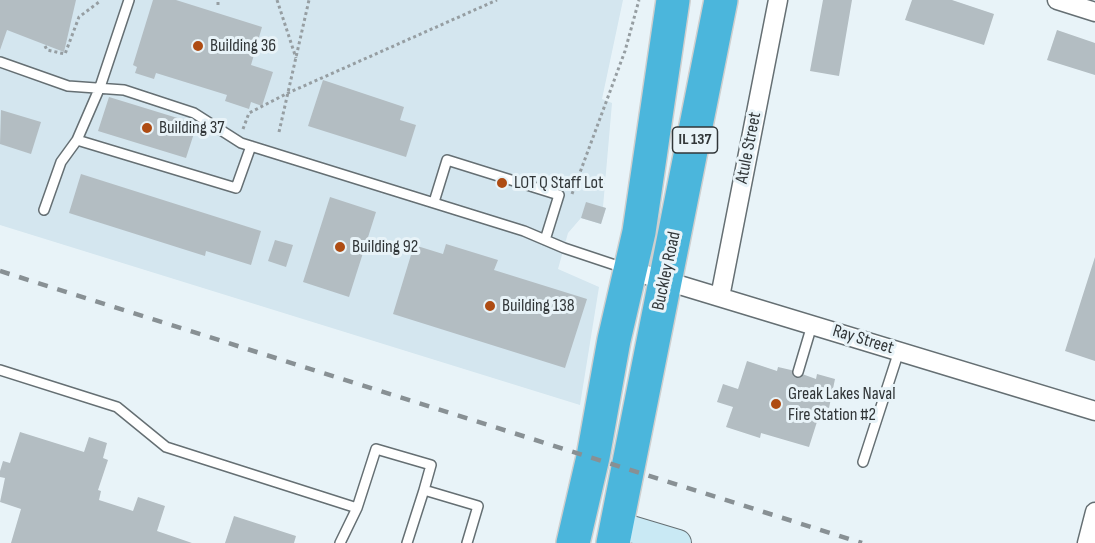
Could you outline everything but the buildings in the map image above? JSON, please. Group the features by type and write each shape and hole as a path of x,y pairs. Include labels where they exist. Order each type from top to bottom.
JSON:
{"highway":[{"name":"Buckley Road","path":"573,543 639,232 673,0"},
{"name":"Buckley Road","path":"615,534 721,0"}],"street":[{"name":"Atule Street","path":"720,297 778,0"},
{"path":"1058,0 1095,12"},
{"name":"Ray Street","path":"630,270 1095,411"},
{"path":"1087,543 1095,512"},
{"path":"615,534 678,543"}],"lane":[{"path":"44,210 61,162 77,140 100,87 129,0"},
{"path":"0,62 68,86 124,90 194,113 251,146 434,202 630,270"},
{"path":"77,140 236,188 251,146"},
{"path":"434,202 447,160 559,195 545,240"},
{"path":"798,372 812,325"},
{"path":"863,462 899,351"},
{"path":"0,370 117,407 166,447 357,508"},
{"path":"340,543 357,508 376,449 431,465 407,543"},
{"path":"424,490 478,506 467,543"}],"path":[{"path":"218,0 218,5"},
{"path":"277,0 296,59"},
{"path":"279,132 309,0"},
{"path":"243,130 249,113 288,93 497,0"},
{"path":"570,201 625,51 639,0"},
{"path":"45,46 47,50 65,54 79,17 99,2"}],"shaded area":[{"path":"0,0 623,0 602,99 612,103 603,207 606,208 601,224 581,218 568,233 558,269 599,287 580,405 0,225"}],"railway":[{"path":"0,271 862,543"}],"place":[{"name":"Building 36","path":"198,46"},
{"name":"Building 37","path":"147,128"},
{"name":"LOT Q Staff Lot","path":"502,183"},
{"name":"Building 92","path":"340,247"},
{"name":"Building 138","path":"490,306"},
{"name":"Greak Lakes Naval Fire Station #2","path":"776,404"}]}
